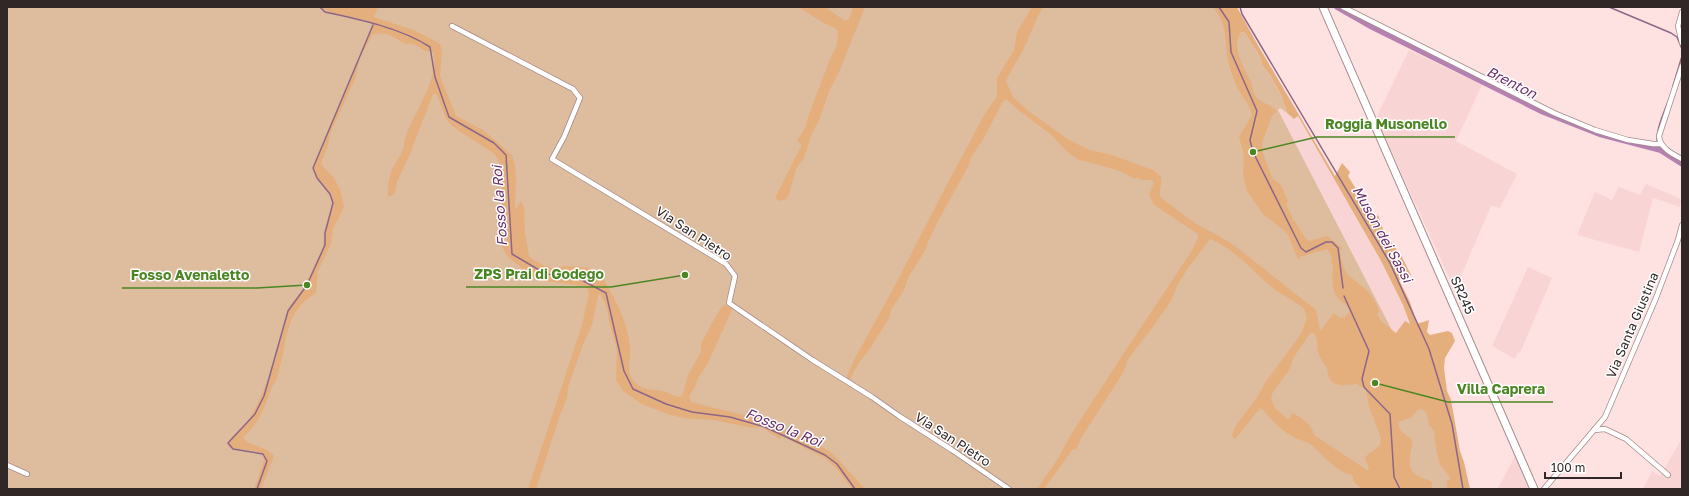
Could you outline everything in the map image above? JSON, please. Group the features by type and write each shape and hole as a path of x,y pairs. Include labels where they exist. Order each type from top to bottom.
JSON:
{"main road":[{"name":"SR245","path":"1323,7 1535,488"}],"street":[{"path":"1344,7 1554,114 1604,133 1636,142 1660,144 1682,159"},
{"path":"1682,12 1678,26 1682,43"},
{"name":"Via San Pietro","path":"452,26 574,89 580,98 564,137 552,159 726,264 735,276 729,303 811,359 952,450 1008,489"},
{"path":"1660,144 1660,130 1682,66"},
{"name":"Via Santa Giustina","path":"1544,489 1605,417 1656,298 1678,240 1682,224"},
{"path":"1594,430 1605,428 1626,439 1668,475"},
{"path":"7,465 27,474"}],"shaded area":[{"path":"7,7 1218,7 1236,38 1241,32 1245,33 1260,57 1262,65 1270,75 1281,95 1287,113 1280,108 1278,110 1442,427 1448,474 1450,479 1450,489 7,489"},
{"path":"320,7 378,7 374,17 416,31 440,44 442,51 440,76 456,116 483,130 512,155 515,165 516,180 515,210 521,201 524,207 525,232 529,256 549,267 584,267 594,270 600,274 615,300 623,318 630,346 630,374 639,386 666,392 680,397 683,394 688,375 701,352 701,344 713,321 724,305 732,309 707,365 698,378 695,387 689,396 691,402 772,423 811,439 833,454 865,489 852,489 836,468 825,458 781,436 780,439 761,427 753,428 713,420 684,418 670,415 642,404 623,391 616,380 617,349 609,322 607,308 600,293 598,296 592,325 584,342 568,387 567,398 536,489 528,489 582,325 589,293 587,288 583,286 546,281 534,277 509,258 502,247 507,240 508,232 502,202 500,167 495,154 462,133 447,120 436,94 433,94 410,154 397,182 396,189 393,195 388,197 388,184 391,173 402,152 410,126 430,84 434,62 433,52 424,50 413,44 405,44 386,34 377,34 372,35 360,58 355,79 330,134 328,145 321,164 334,178 340,189 344,207 333,229 331,244 318,271 316,293 306,300 298,309 293,318 286,337 279,372 258,420 243,437 249,443 270,452 274,456 261,489 254,489 264,460 263,455 255,451 230,448 227,444 247,422 263,393 273,366 288,310 291,304 301,293 323,246 324,234 332,206 332,197 316,177 313,169 374,23 326,11"},
{"path":"798,7 825,7 845,21 849,19 853,7 865,7 839,72 829,91 820,118 812,133 804,158 796,169 789,194 786,199 779,201 775,198 801,146 801,144 797,141 806,126 830,59 837,45 838,32 836,29"},
{"path":"1032,7 1043,7 1022,52 1006,81 1013,97 1031,113 1069,140 1090,150 1112,155 1153,170 1161,177 1160,197 1196,224 1235,246 1316,310 1320,331 1334,313 1340,318 1345,317 1350,311 1335,294 1332,277 1332,257 1327,249 1301,256 1298,259 1285,231 1263,214 1247,191 1243,175 1244,155 1239,137 1252,115 1249,106 1234,80 1228,62 1225,32 1221,20 1213,7 1237,7 1335,176 1342,163 1350,172 1348,176 1374,218 1378,215 1384,232 1402,257 1411,275 1399,280 1410,302 1417,324 1429,320 1427,332 1430,335 1448,331 1452,333 1455,341 1445,358 1444,368 1447,391 1451,400 1460,451 1470,489 1447,489 1447,481 1450,479 1441,466 1436,448 1434,431 1429,425 1426,412 1422,409 1417,410 1412,417 1398,422 1400,430 1412,440 1410,460 1411,470 1420,477 1432,482 1432,489 1362,489 1354,482 1352,475 1334,466 1310,444 1295,438 1286,432 1260,408 1235,439 1232,436 1237,424 1257,398 1264,384 1301,334 1307,318 1304,308 1271,286 1232,252 1210,239 1186,271 1177,286 1171,301 1128,359 1123,373 1081,438 1076,450 1073,449 1044,489 1037,489 1057,460 1072,433 1120,359 1191,252 1198,238 1198,234 1154,205 1149,194 1154,183 1152,180 1133,178 1117,170 1077,159 1065,150 1053,136 1018,110 1006,99 1002,103 984,138 971,157 969,165 937,223 925,251 909,276 903,292 892,308 889,318 871,347 858,364 848,383 845,380 856,356 890,295 945,188 986,112 997,96 997,78 1014,50 1017,32","holes":["1241,32 1245,33 1260,57 1262,65 1270,75 1281,95 1287,113 1294,119 1298,116 1380,259 1403,305 1410,324 1405,321 1396,333 1381,321 1377,314 1379,311 1370,294 1347,273 1342,261 1340,251 1342,248 1327,236 1309,241 1306,239 1293,219 1286,204 1288,201 1281,185 1272,178 1263,153 1262,142 1272,116 1277,111 1260,101 1253,91 1251,82 1237,50 1238,38","1311,332 1315,335 1320,358 1327,368 1328,375 1331,380 1334,383 1341,385 1357,384 1366,390 1369,406 1381,438 1380,445 1365,458 1369,469 1367,470 1314,435 1309,424 1302,419 1292,413 1290,418 1287,419 1275,408 1271,398 1273,392 1289,370 1294,357"]},
{"path":"1409,50 1482,85 1456,141 1517,174 1500,208 1491,206 1455,290 1376,118"},
{"path":"1279,107 1294,119 1298,116 1380,259 1403,305 1410,325 1396,333 1381,321 1272,116"},
{"path":"1646,184 1681,199 1680,207 1653,198 1639,252 1577,235 1595,192 1612,200 1619,187 1640,195"},
{"path":"1528,267 1552,278 1520,353 1518,352 1515,359 1492,346"},
{"path":"1682,438 1682,489 1643,489 1652,471 1660,476"},
{"path":"1515,456 1529,489 1498,489 1499,486"}],"waterway":[{"name":"Fosso la Roi","path":"320,7 325,12 393,29 419,40 430,47 435,77 449,117 494,143 506,155 512,254 546,274 578,278 606,293 624,371 633,389 666,404 692,412 730,417 765,427 825,455 837,464 855,489"},
{"path":"1219,7 1229,22 1231,52 1257,111 1250,140 1253,152 1301,248 1306,252 1326,242 1332,242 1338,248 1343,288"},
{"name":"Muson dei Sassi","path":"1240,7 1242,14 1390,263 1429,349 1452,424 1463,489"},
{"name":"Brenton","path":"1337,7 1372,27 1543,112 1599,134 1660,150 1682,164"},
{"path":"1609,7 1671,33 1677,37 1682,49"},
{"path":"257,489 267,461 263,454 233,449 228,443 255,414 264,396 288,311 307,285 325,245 325,233 333,203 330,194 317,178 313,168 373,25"},
{"path":"1673,86 1682,56"},
{"path":"1660,150 1657,138 1658,131 1662,116 1670,97"},
{"path":"1344,296 1369,351 1362,379 1364,387 1390,414 1394,477 1400,489"}],"place":[{"name":"Roggia Musonello","path":"1253,152"},
{"name":"ZPS Prai di Godego","path":"685,275"},
{"name":"Fosso Avenaletto","path":"307,285"},
{"name":"Villa Caprera","path":"1375,383"}]}
